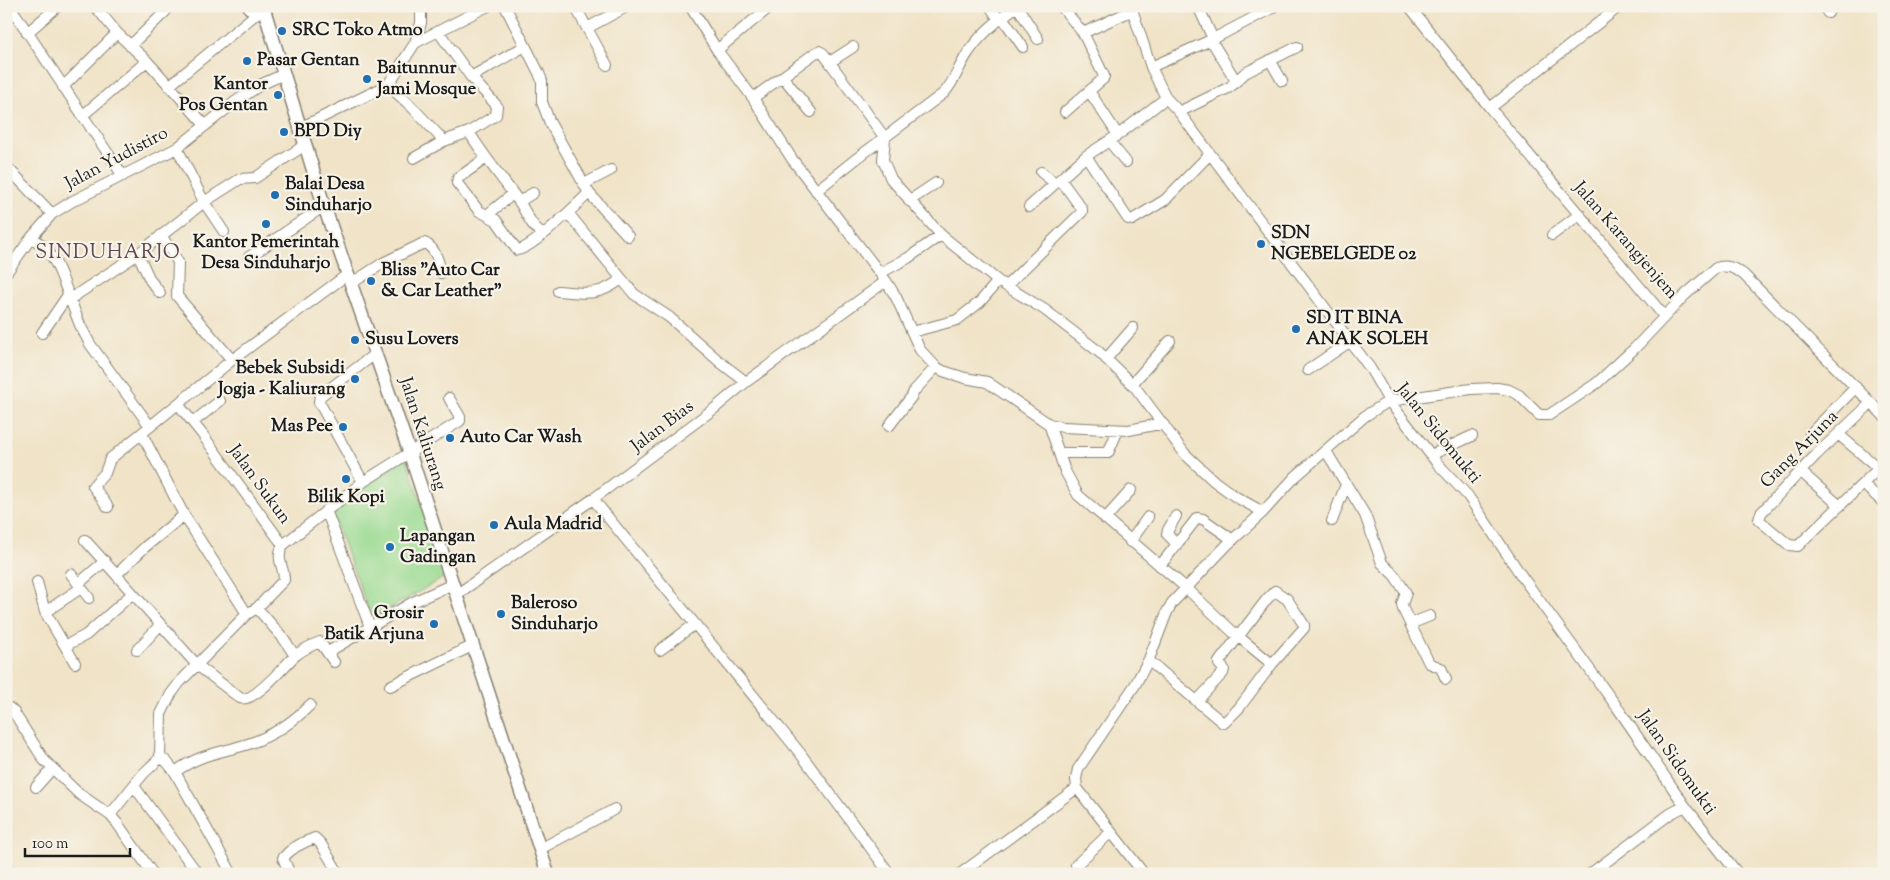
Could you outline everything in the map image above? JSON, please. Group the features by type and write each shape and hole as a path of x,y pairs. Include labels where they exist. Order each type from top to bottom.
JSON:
{"main road":[{"name":"Jalan Kaliurang","path":"254,8 268,24 324,206 410,454 548,874"}],"street":[{"path":"10,6 62,87 123,176"},
{"path":"27,33 58,6"},
{"path":"96,6 117,33 146,60 205,125"},
{"path":"300,128 388,85 416,43 421,23 419,6"},
{"path":"416,43 488,6"},
{"path":"505,6 542,81 542,102 550,123 587,189 628,236"},
{"path":"575,6 607,65"},
{"path":"587,28 628,6"},
{"path":"690,6 717,50 753,98 792,159 883,277 896,297 920,350 936,367 965,378 987,382 1049,424 1063,428 1129,430 1164,424"},
{"path":"717,50 771,6"},
{"path":"990,6 1023,46"},
{"path":"816,191 944,93 952,84 967,55 1000,18 1017,6 1038,39"},
{"path":"1060,6 1083,33 1104,76 1103,79 1065,112"},
{"path":"1198,6 1212,40 1236,80"},
{"name":"Jalan Karangjenjem","path":"1409,6 1490,108 1664,316 1716,268 1729,266 1743,274 1884,416"},
{"path":"1490,108 1620,6"},
{"path":"169,86 254,8"},
{"path":"1083,33 1132,8"},
{"name":"Jalan Sidomukti","path":"1132,8 1151,67 1166,98 1179,112 1370,368 1389,401 1431,455 1468,496 1523,578 1617,707 1685,806 1738,874"},
{"path":"1151,67 1212,40 1272,8"},
{"path":"130,46 166,11"},
{"path":"414,158 444,141 468,132 496,115 498,110 493,100 471,77 438,31"},
{"path":"62,87 117,33"},
{"path":"471,77 524,46"},
{"path":"830,62 853,46"},
{"path":"1179,112 1230,87 1245,73 1297,47"},
{"path":"753,98 819,51 823,53 885,138 883,160 891,178 909,201 941,235 1002,284 1067,325 1132,384 1185,454 1214,481 1236,497 1263,512"},
{"path":"82,116 146,60"},
{"path":"1270,60 1282,81"},
{"name":"Jalan Yudistiro","path":"6,272 31,238 52,214 71,202 177,148 205,125 260,86 284,74"},
{"path":"783,76 811,112"},
{"path":"388,85 444,141"},
{"path":"1089,91 1118,135"},
{"path":"1029,207 1086,156 1118,135 1166,98"},
{"path":"468,132 538,230 543,233"},
{"path":"1109,141 1126,162"},
{"path":"42,333 69,297 138,254 204,202 240,179 255,178 305,145"},
{"path":"177,148 204,202 224,232"},
{"path":"1086,156 1128,218 1132,220 1165,200 1192,170 1210,154"},
{"path":"485,158 458,178 457,182 479,212 496,220 517,250 528,246 568,213 587,189 611,170"},
{"path":"6,166 52,214"},
{"path":"912,332 957,320 1002,284 1082,212 1082,209 1057,181 1041,172"},
{"path":"909,201 936,184"},
{"path":"486,215 516,198 533,193"},
{"path":"249,257 324,206"},
{"path":"568,213 634,294 669,317 746,382"},
{"path":"1552,235 1580,214"},
{"path":"161,235 178,262 177,296 232,360"},
{"name":"Jalan Bias","path":"328,652 413,602 454,589 593,499 716,408 746,382 941,235"},
{"path":"31,238 38,241 51,254 80,325 90,344 150,426"},
{"path":"108,507 93,485 105,473 110,460 232,360 350,278 424,243 428,244 439,260 441,272"},
{"path":"138,254 150,280 160,293"},
{"path":"558,291 581,293 603,291 621,279"},
{"path":"1144,874 1078,788 1076,779 1078,769 1135,685 1148,660 1167,612 1185,588 1263,512 1295,477 1364,416 1389,401 1471,389 1497,388 1509,390 1519,395 1538,415 1549,415 1597,383 1636,348 1664,316"},
{"path":"1106,359 1133,328"},
{"path":"1132,384 1170,341"},
{"path":"1308,370 1349,342"},
{"path":"363,482 319,402 320,396 376,354"},
{"path":"888,426 912,397 914,391 936,367"},
{"path":"1810,434 1856,387"},
{"path":"283,545 363,482 460,421 460,417 449,398"},
{"path":"192,422 220,401"},
{"name":"Gang Arjuna","path":"1840,506 1798,546 1789,545 1758,518 1800,471 1871,403"},
{"name":"Jalan Sukun","path":"160,758 161,714 171,694 247,614 256,608 284,580 284,573 278,559 283,545 178,404"},
{"path":"1049,424 1065,471 1078,495 1272,664"},
{"path":"1058,452 1108,453 1118,430"},
{"path":"142,434 184,515 247,614"},
{"path":"1800,471 1840,506 1863,484 1881,471 1838,434"},
{"path":"1431,455 1472,436"},
{"path":"1326,451 1365,515 1382,563 1395,576 1406,593 1402,604 1429,663 1440,668 1446,679"},
{"path":"1332,521 1346,484"},
{"path":"1863,484 1884,503"},
{"path":"1105,519 1131,490"},
{"path":"593,499 800,753 890,874"},
{"path":"326,510 370,626"},
{"path":"117,574 145,547 184,515"},
{"path":"1130,542 1148,516"},
{"path":"1176,516 1167,534 1177,544"},
{"path":"1160,566 1197,518 1233,540"},
{"path":"85,540 197,665 243,700 260,691 295,656 320,642 334,662"},
{"path":"45,612 80,586 105,561"},
{"path":"71,574 89,598"},
{"path":"37,582 45,612 75,663"},
{"path":"1148,660 1197,701 1224,723 1304,628 1304,625 1283,595 1278,591 1272,592 1219,662 1224,672 1197,701"},
{"path":"65,646 86,634 132,594"},
{"path":"256,608 284,639 295,656"},
{"path":"1410,624 1430,616"},
{"path":"137,650 160,624"},
{"path":"661,652 697,626"},
{"path":"390,686 472,646"},
{"path":"175,772 187,763 204,755 264,738 295,720 310,705"},
{"path":"6,709 9,708 13,711 44,760 52,769 79,794 110,815 131,840 153,874"},
{"path":"110,815 160,758 166,761 175,772 232,874"},
{"path":"36,787 52,769"},
{"path":"134,786 198,874 206,874"},
{"path":"960,874 1078,788"},
{"path":"1590,874 1670,814 1685,806"},
{"path":"540,849 615,810"},
{"path":"1076,865 1111,832"},
{"path":"290,874 284,865 283,858 295,847 315,838 321,844 339,874"},
{"path":"6,868 10,874"}],"green space":[{"name":"Lapangan Gadingan","path":"406,457 446,576 372,619 331,511"}],"place":[{"name":"SRC Toko Atmo","path":"282,31"},
{"name":"Pasar Gentan","path":"247,61"},
{"name":"Baitunnur Jami Mosque","path":"367,79"},
{"name":"Kantor Pos Gentan","path":"278,95"},
{"name":"BPD Diy","path":"284,132"},
{"name":"Balai Desa Sinduharjo","path":"275,195"},
{"name":"Kantor Pemerintah Desa Sinduharjo","path":"266,224"},
{"name":"SDN NGEBELGEDE 02","path":"1261,244"},
{"name":"Bliss \"Auto Car & Car Leather\"","path":"371,281"},
{"name":"SD IT BINA ANAK SOLEH","path":"1296,329"},
{"name":"Susu Lovers","path":"355,340"},
{"name":"Bebek Subsidi Jogja - Kaliurang","path":"355,379"},
{"name":"Mas Pee","path":"343,427"},
{"name":"Auto Car Wash","path":"450,438"},
{"name":"Bilik Kopi","path":"346,479"},
{"name":"Aula Madrid","path":"494,525"},
{"name":"Lapangan Gadingan","path":"390,547"},
{"name":"Baleroso Sinduharjo","path":"501,614"},
{"name":"Grosir Batik Arjuna","path":"434,624"}],"district":[{"name":"SINDUHARJO","path":"108,253"}]}
